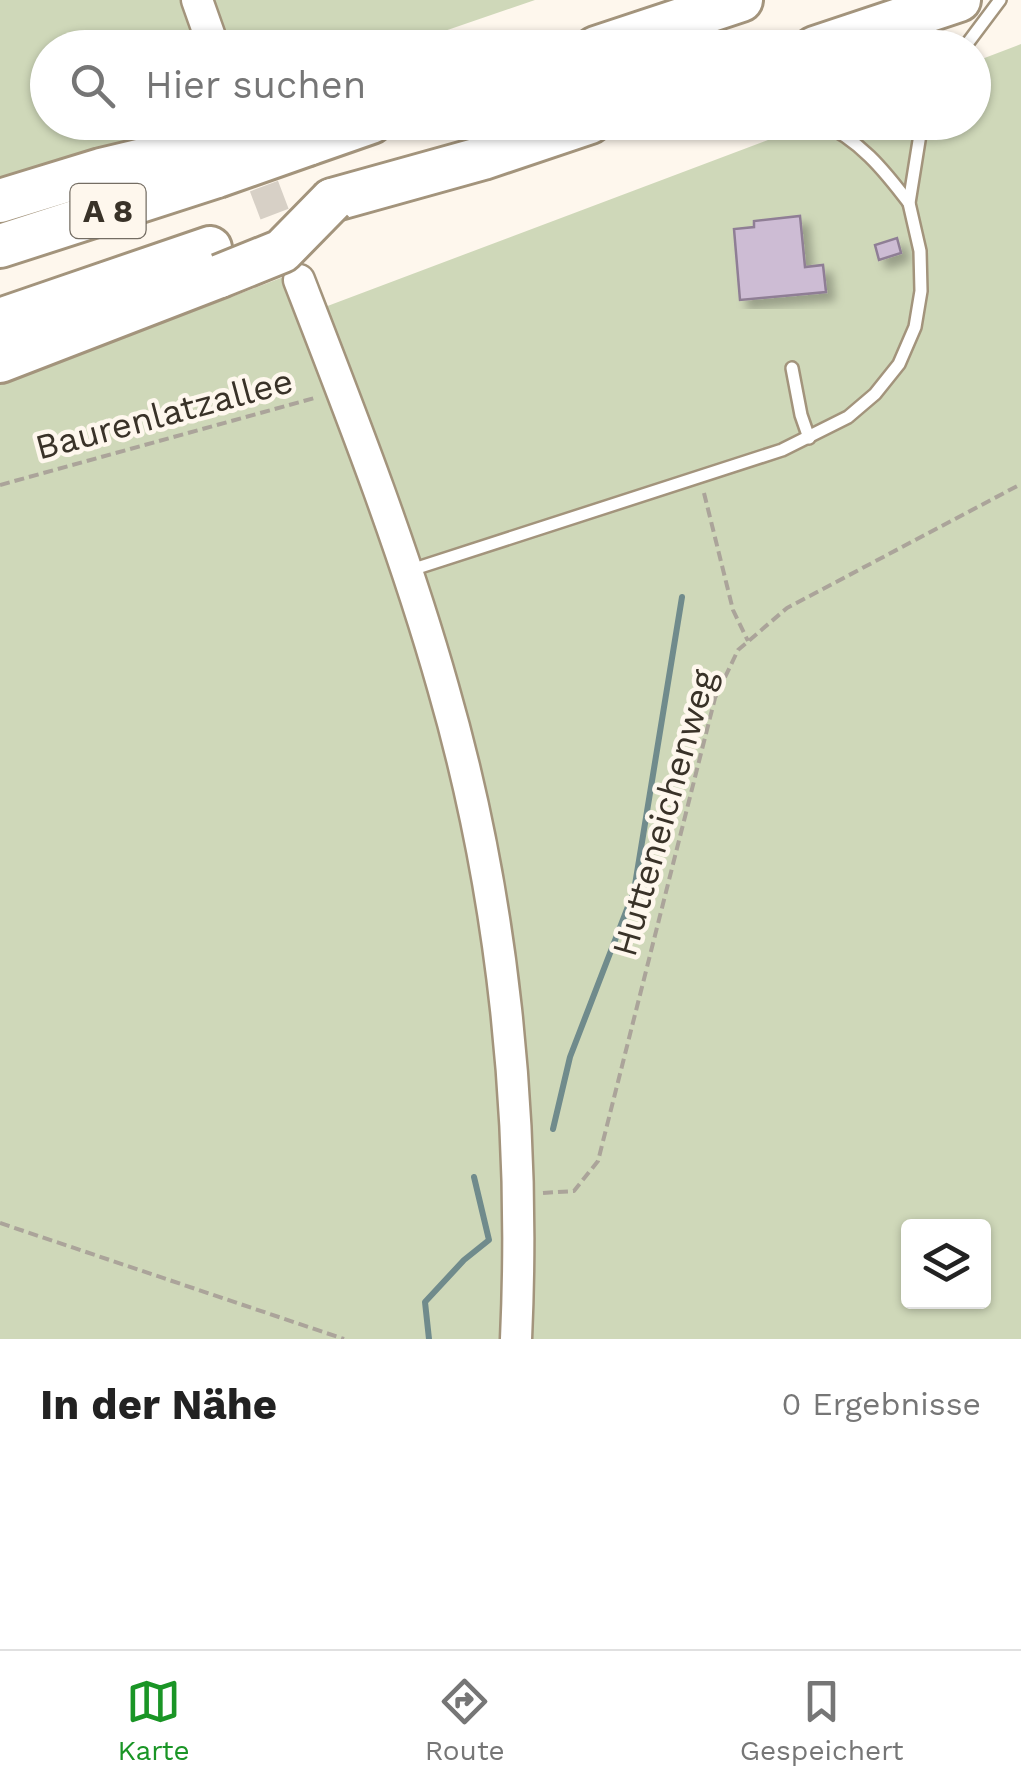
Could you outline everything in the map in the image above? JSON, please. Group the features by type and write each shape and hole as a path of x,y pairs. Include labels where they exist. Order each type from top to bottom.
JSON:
{"highway":[{"path":"640,30 686,11 741,0"},
{"path":"869,30 959,0"},
{"name":"A 8","path":"0,246 211,160 243,140"},
{"name":"A 8","path":"0,201 101,170 211,160 319,140"},
{"path":"0,361 215,262 282,251 336,199 536,140"},
{"name":"A 8","path":"0,320 215,262"}],"street":[{"path":"197,0 208,30"},
{"path":"299,280 406,571 444,689 494,923 512,1069 520,1195 516,1339"}],"lane":[{"path":"978,30 1000,0"},
{"path":"850,140 865,151 910,203"},
{"path":"406,571 810,438 848,416 875,394 899,364 915,328 921,291 920,251 910,203 919,140"},
{"path":"792,368 800,415 810,438"}],"path":[{"name":"Baurenlatzallee","path":"0,485 342,391"},
{"path":"700,474 733,610 748,641"},
{"name":"Hutteneichenweg","path":"520,1195 574,1191 598,1161 715,698 738,650 786,608 1021,484"},
{"path":"0,1222 344,1339"}],"green space":[{"path":"0,0 535,0 448,30 30,30 30,140 141,140 0,177"},
{"path":"1021,44 1021,1339 0,1339 0,385 286,276 301,316 768,140 991,140 991,55"}],"building":[{"path":"800,216 805,267 823,265 826,292 740,300 734,229 754,227 754,221"},
{"path":"897,238 901,253 879,260 875,245"}],"waterway":[{"path":"553,1129 570,1057 634,891 682,597"},
{"path":"429,1339 425,1302 464,1260 489,1240 474,1177"}],"tunnel":[{"path":"248,144 292,260"}]}
